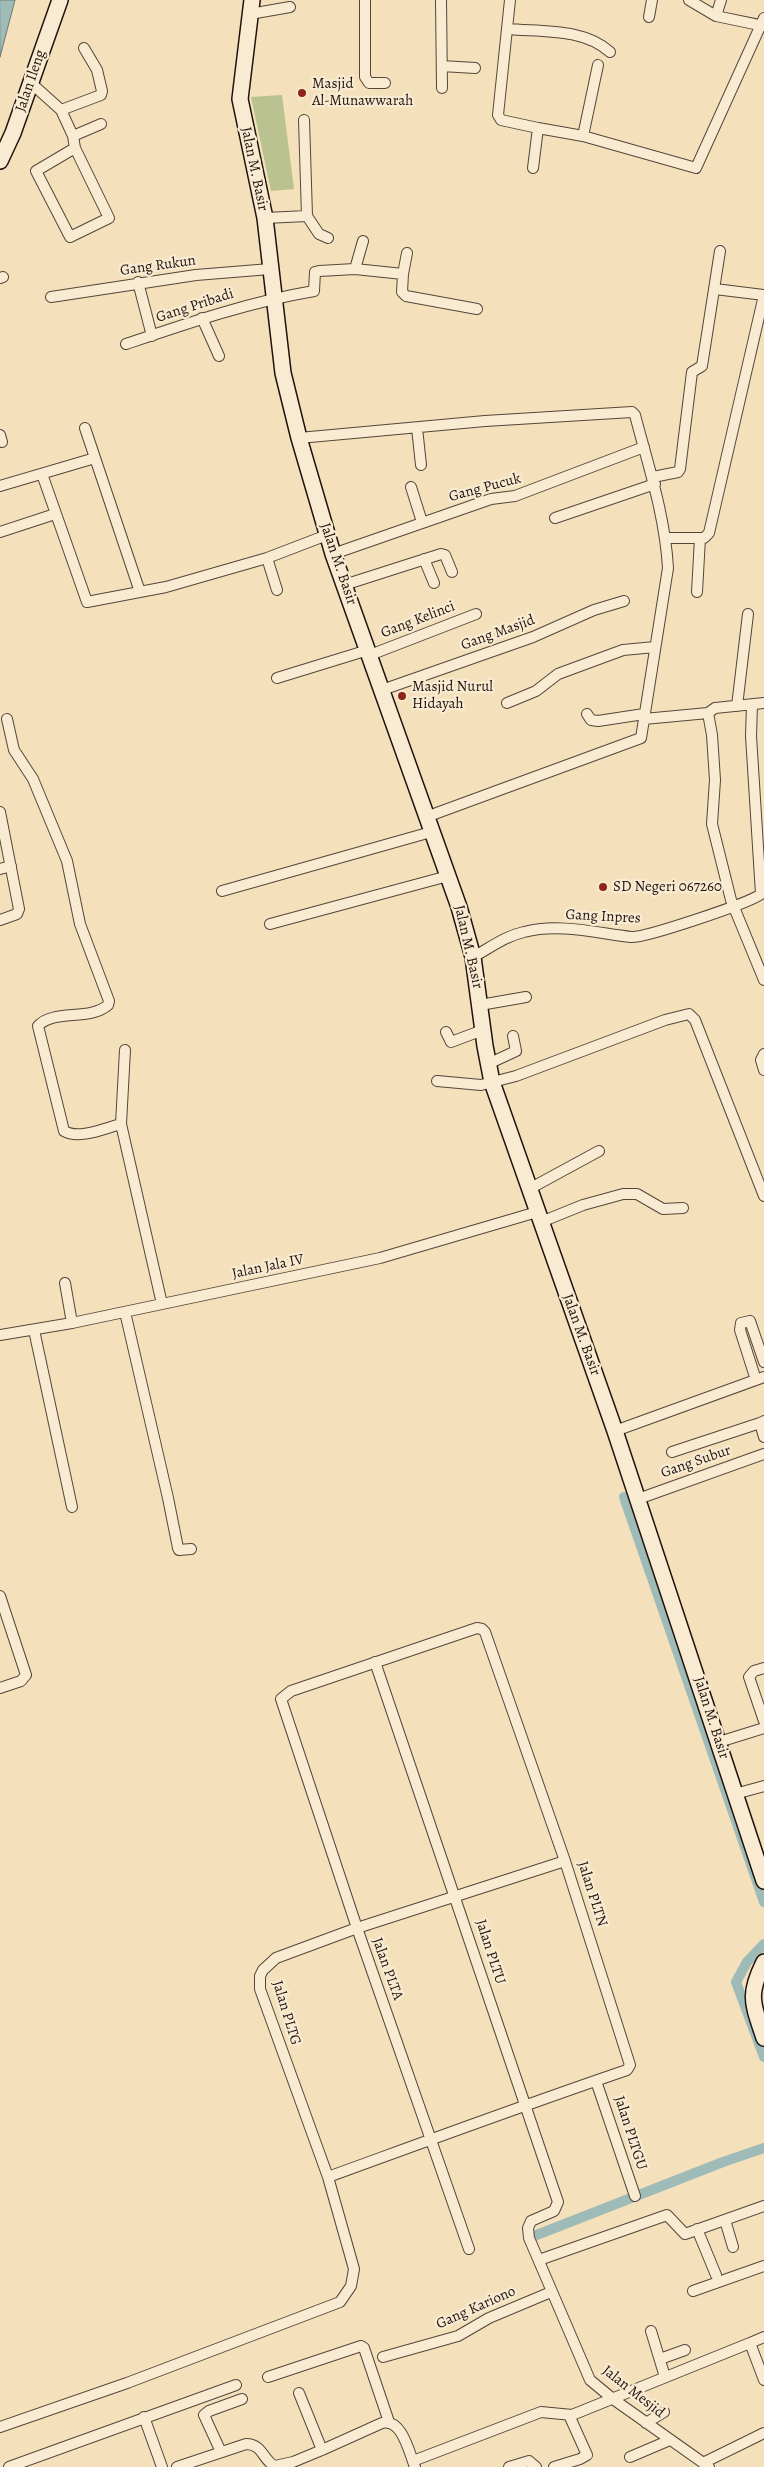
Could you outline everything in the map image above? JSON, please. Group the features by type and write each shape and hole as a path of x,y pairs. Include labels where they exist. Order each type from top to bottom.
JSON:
{"main road":[{"name":"Jalan Ileng","path":"0,161 13,133 60,0"},
{"name":"Jalan M. Basir","path":"251,7 240,98 265,218 283,373 299,438 333,554 431,832 460,908 473,958 492,1082 615,1431 764,1881"},
{"path":"764,1962 752,1991 753,2002 764,2038"}],"street":[{"path":"365,0 365,77 370,83 385,83"},
{"path":"441,0 442,88"},
{"path":"510,0 498,115 501,120 583,136 696,168 763,23 716,16 689,0"},
{"path":"649,17 652,0"},
{"path":"716,16 721,0"},
{"path":"251,7 290,7"},
{"path":"508,29 583,36 599,42 610,52"},
{"path":"61,110 102,93 97,70 84,48"},
{"path":"583,136 598,65"},
{"path":"442,66 475,68"},
{"path":"31,83 61,110 72,136 74,148 109,218 70,238 36,170 74,148"},
{"path":"304,120 307,216 319,234 328,238"},
{"path":"72,136 101,124"},
{"path":"532,168 538,128"},
{"path":"265,218 307,216"},
{"path":"363,241 355,269 403,274"},
{"path":"555,518 678,472 680,469 692,372 702,366 720,251"},
{"path":"407,253 402,292 406,296 477,309"},
{"name":"Gang Rukun","path":"51,297 138,282 270,269"},
{"name":"Gang Pribadi","path":"126,344 202,318 273,298 314,291 315,272 355,269"},
{"path":"138,282 152,336"},
{"path":"666,538 700,538 707,537 709,533 764,295 715,289"},
{"path":"202,318 218,356"},
{"path":"299,438 632,412 635,415 654,481 666,538 668,568 654,647 642,735 638,740 426,817"},
{"path":"85,428 140,592"},
{"path":"417,428 421,465"},
{"name":"Gang Pucuk","path":"333,554 491,499 515,496 644,447"},
{"path":"0,486 95,458"},
{"path":"42,474 87,602 140,592 267,558 327,535"},
{"path":"411,487 422,522"},
{"path":"0,532 55,514"},
{"path":"697,592 700,538"},
{"path":"344,585 424,559 445,555 452,572"},
{"path":"267,558 277,590"},
{"path":"424,559 434,583"},
{"name":"Gang Masjid","path":"382,690 533,638 594,610 624,602"},
{"name":"Gang Kelinci","path":"277,678 369,652 476,614"},
{"path":"737,706 748,614"},
{"path":"508,703 536,691 558,674 623,650 654,647"},
{"path":"588,714 591,720 598,721 708,713 715,708 764,703"},
{"name":"Gang Inpres","path":"473,958 507,937 525,931 586,930 637,937 758,897 763,889 750,736 752,705"},
{"path":"708,713 716,780 712,824 733,906 764,980"},
{"path":"6,719 14,750 33,779 67,861 80,924 109,1001 108,1005 100,1011 48,1020 38,1026 64,1131 78,1135 121,1124"},
{"path":"0,812 19,909 17,914 0,920"},
{"path":"222,891 431,832"},
{"path":"0,869 11,866"},
{"path":"270,924 448,876"},
{"path":"480,1005 526,997"},
{"path":"437,1081 481,1085 516,1076 665,1020 689,1014 695,1020 764,1196"},
{"path":"446,1032 451,1042 483,1030"},
{"path":"488,1064 516,1051 513,1036"},
{"path":"126,1050 121,1124 162,1304"},
{"path":"764,1054 761,1060 764,1070"},
{"path":"529,1189 599,1151"},
{"name":"Jalan Jala IV","path":"0,1335 72,1323 380,1258 623,1194 637,1194 662,1209 683,1208"},
{"path":"65,1283 72,1323"},
{"path":"125,1312 178,1548 180,1550 191,1549"},
{"path":"615,1431 760,1378 740,1330 741,1323 750,1321 764,1362"},
{"path":"34,1330 72,1508"},
{"path":"672,1452 762,1422 764,1437"},
{"name":"Gang Subur","path":"638,1499 764,1454"},
{"path":"0,1596 25,1678 0,1688"},
{"name":"Jalan PLTN","path":"282,1697 291,1691 477,1628 482,1628 565,1861 630,2065 627,2070 328,2177"},
{"name":"Jalan PLTU","path":"376,1662 558,2202 554,2211 529,2222 529,2238"},
{"path":"764,1668 754,1671 749,1677 764,1721"},
{"name":"Jalan PLTA","path":"282,1697 356,1928 433,2139 470,2249"},
{"path":"718,1742 764,1728"},
{"path":"735,1794 764,1786"},
{"name":"Jalan PLTG","path":"0,2427 329,2307 346,2294 354,2278 354,2269 328,2177 259,1983 260,1976 266,1966 276,1958 356,1928 565,1861"},
{"name":"Jalan PLTGU","path":"596,2081 634,2196"},
{"path":"539,2260 667,2215 685,2234 764,2206"},
{"path":"725,2220 733,2247"},
{"path":"698,2229 716,2275"},
{"name":"Jalan Mesjid","path":"529,2238 587,2375 596,2386 613,2399 706,2465"},
{"path":"693,2291 764,2266"},
{"name":"Gang Kariono","path":"384,2357 458,2336 489,2318 551,2292"},
{"path":"651,2331 664,2377"},
{"path":"177,2467 246,2444 253,2445 275,2466 293,2462 382,2422 389,2422 398,2427 414,2464 541,2412 570,2415 764,2337"},
{"path":"750,2343 761,2362 764,2380"},
{"path":"268,2377 361,2346 364,2348 379,2388 389,2422"},
{"path":"660,2358 685,2350"},
{"path":"15,2466 144,2417 236,2385"},
{"path":"299,2393 322,2450"},
{"path":"221,2452 207,2427 204,2415 209,2411 242,2398"},
{"path":"646,2422 664,2412"},
{"path":"554,2467 580,2460 587,2455 570,2415"},
{"path":"144,2417 162,2467"},
{"path":"706,2465 764,2433"},
{"path":"630,2457 670,2440"},
{"path":"509,2467 529,2461 536,2467"}],"green space":[{"path":"282,95 294,189 271,191 251,97"}],"water":[{"path":"0,0 15,0 0,57"}],"waterway":[{"path":"624,1497 764,1902"},
{"path":"764,1944 747,1962 736,1982 764,2057"},
{"path":"529,2238 723,2162 764,2148"}],"place":[{"name":"Masjid Al-Munawwarah","path":"302,93"},
{"name":"Masjid Nurul Hidayah","path":"402,696"},
{"name":"SD Negeri 067260","path":"603,887"}]}
